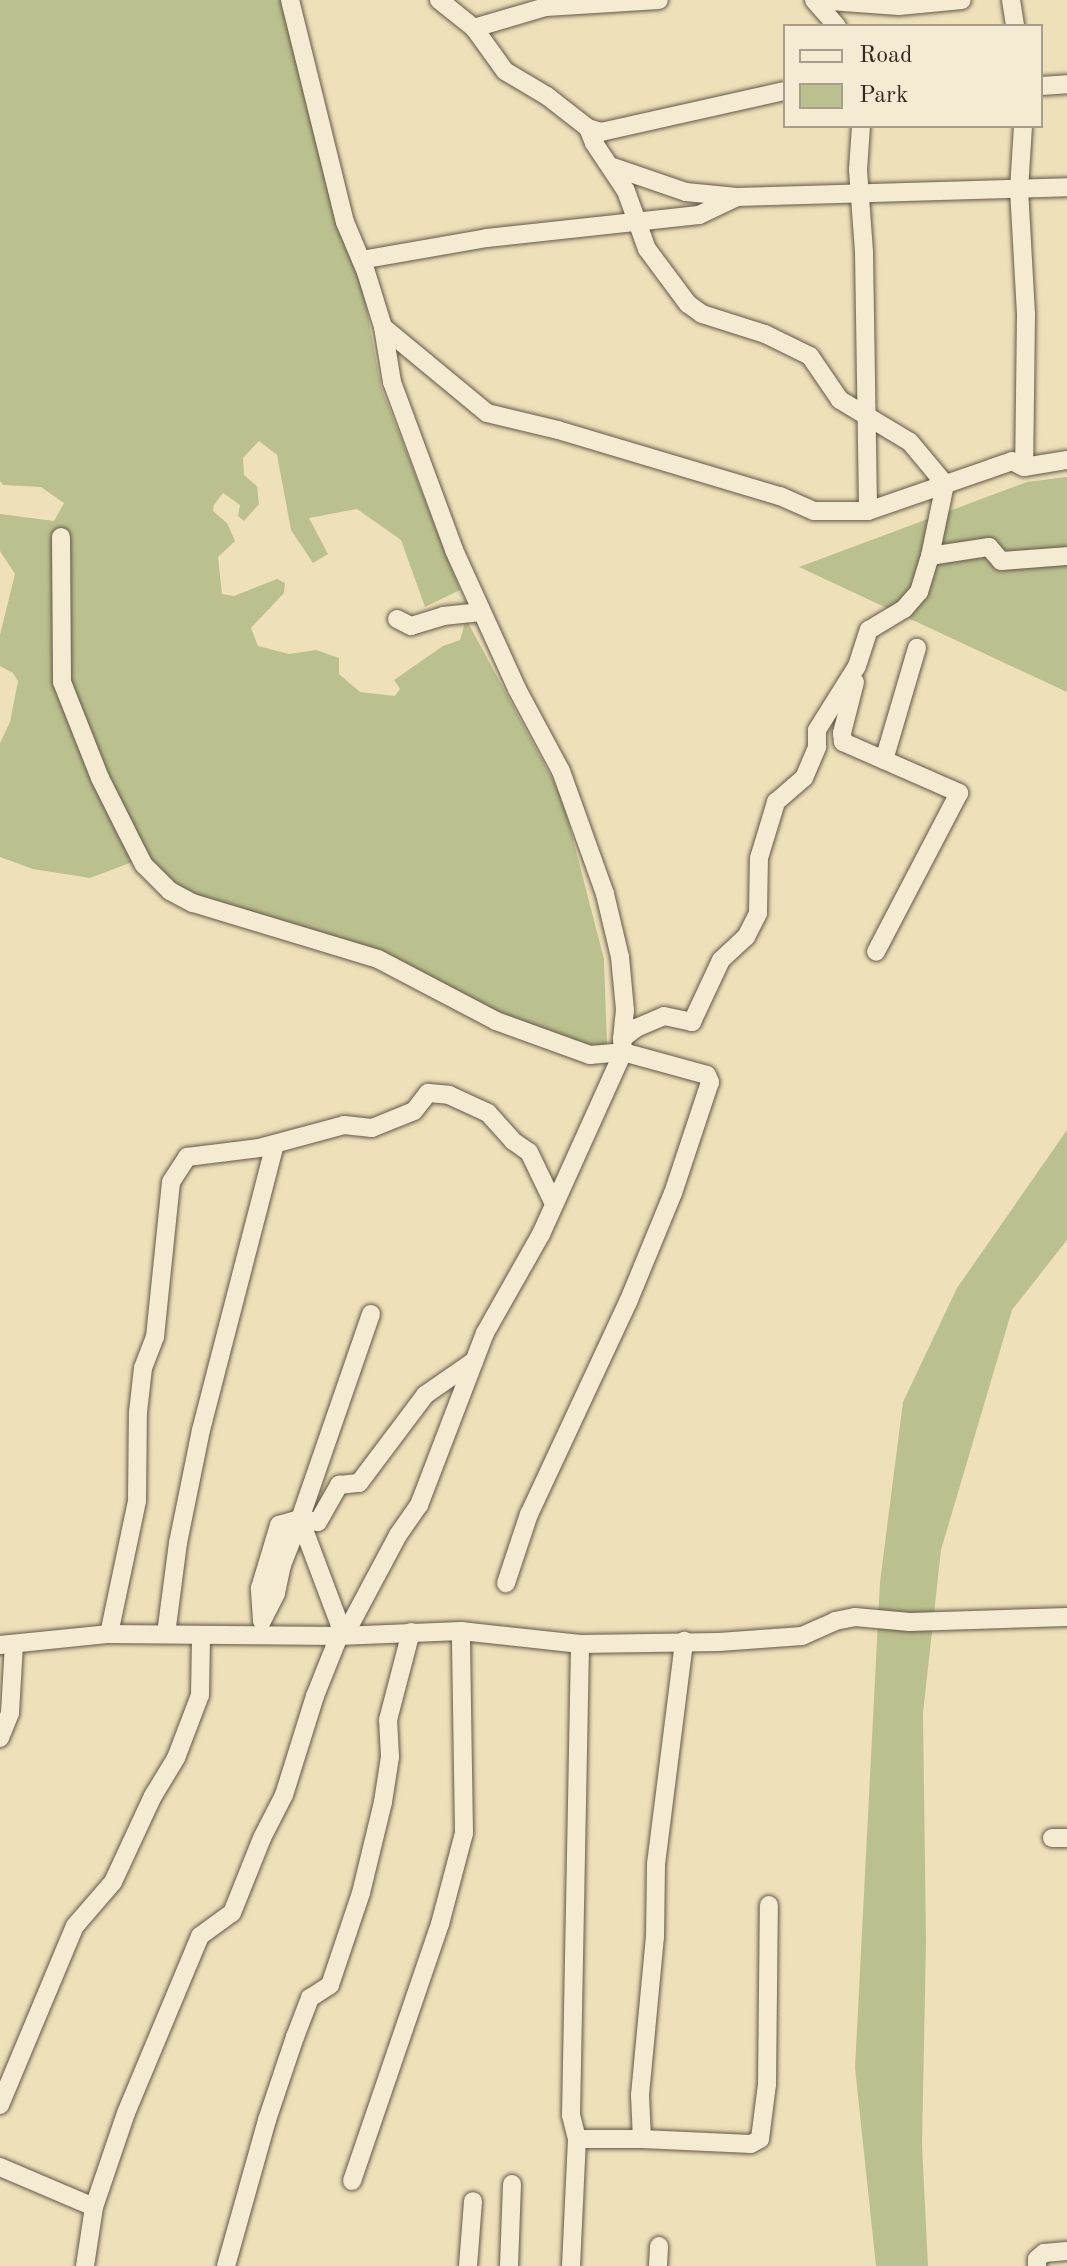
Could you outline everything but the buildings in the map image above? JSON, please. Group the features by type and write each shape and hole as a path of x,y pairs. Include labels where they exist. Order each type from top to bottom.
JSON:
{"street":[{"path":"290,0 345,222 383,327 392,382 481,612 561,771 605,894 620,957 625,1010 622,1046"},
{"path":"439,0 474,28 505,71 547,96 588,128 601,132 783,91"},
{"path":"474,28 546,7 659,0"},
{"path":"815,0 899,6 962,0"},
{"path":"815,0 835,24"},
{"path":"1011,0 1015,24"},
{"path":"1043,86 1067,84"},
{"path":"588,128 594,143 626,191 652,256 693,309 731,325 765,334 810,356 840,400 917,448 945,484 930,556 914,599 871,627 857,666 841,739 847,745 959,793 876,952"},
{"path":"861,128 858,170 868,416 868,511"},
{"path":"1023,128 1019,189 1026,314 1024,467"},
{"path":"612,166 686,192 737,197 1067,187"},
{"path":"361,260 487,238 699,215 737,197"},
{"path":"383,327 487,413 558,430 780,496 814,511 868,511 1012,461 1024,467 1067,460"},
{"path":"61,537 62,682 100,778 144,865 170,891 193,903 378,959 496,1021 552,1043 594,1056 622,1046 707,1075 710,1082 641,1273 529,1514 506,1583"},
{"path":"930,556 989,547 1001,561 1067,556"},
{"path":"397,619 411,626 443,616 481,612"},
{"path":"884,760 917,648"},
{"path":"85,2266 94,2207 126,2113 200,1936 232,1913 262,1838 284,1795 315,1696 345,1630 398,1535 419,1505 485,1333 529,1257 622,1046 636,1028 664,1016 692,1022 721,960 746,937 758,913 759,858 773,808 804,778 817,747 817,730 857,666"},
{"path":"109,1634 137,1501 138,1412 143,1368 155,1337 171,1182 187,1157 275,1144 344,1125 372,1128 414,1111 428,1093 449,1095 488,1113 513,1141 529,1152 554,1204"},
{"path":"166,1634 178,1543 201,1430 275,1144"},
{"path":"256,1628 276,1593 282,1565 371,1314"},
{"path":"300,1519 318,1522 339,1485 359,1483 425,1395 475,1361"},
{"path":"300,1519 339,1623 345,1630"},
{"path":"0,1738 10,1713 7,1645 109,1634 201,1635 256,1628 461,1631 580,1644 802,1636 835,1621 855,1617 910,1622 1067,1617"},
{"path":"352,2181 440,1924 464,1833 461,1631"},
{"path":"226,2266 290,2050 310,1998 330,1985 361,1893 383,1802 390,1757 388,1720 411,1632"},
{"path":"0,2105 75,1926 113,1882 153,1796 176,1758 200,1695 201,1635"},
{"path":"642,2139 640,2095 655,1937 656,1864 684,1641"},
{"path":"571,2266 577,2139 571,2115 580,1644"},
{"path":"577,2139 751,2144 760,2139 767,2084 769,1905"},
{"path":"0,2167 94,2207"},
{"path":"509,2266 512,2184"},
{"path":"468,2266 473,2201"},
{"path":"658,2266 659,2246"},
{"path":"1037,2266 1037,2259 1044,2253 1067,2251"}],"green space":[{"path":"0,0 283,0 360,273 381,387 460,590 425,607 401,540 357,509 309,518 328,554 313,563 291,530 277,455 259,441 243,458 244,475 257,486 259,504 244,521 238,516 240,505 223,493 214,505 213,511 227,523 235,541 218,557 222,594 234,596 277,579 285,583 284,593 251,628 258,646 289,654 316,650 339,658 339,674 360,692 395,696 400,689 394,680 443,646 460,640 466,619 562,797 604,959 607,1044 590,1055 434,987 194,898 135,861 90,878 33,869 0,857 0,743 10,722 18,681 13,673 0,666 0,635 15,574 0,551 0,514 54,521 64,503 41,487 3,485 0,481"},
{"path":"1067,477 1067,692 799,567 1027,482"},
{"path":"1067,1130 1067,1240 1012,1310 941,1550 923,1713 926,1941 922,2145 928,2266 876,2266 855,2068 880,1582 903,1402 957,1288"}]}
